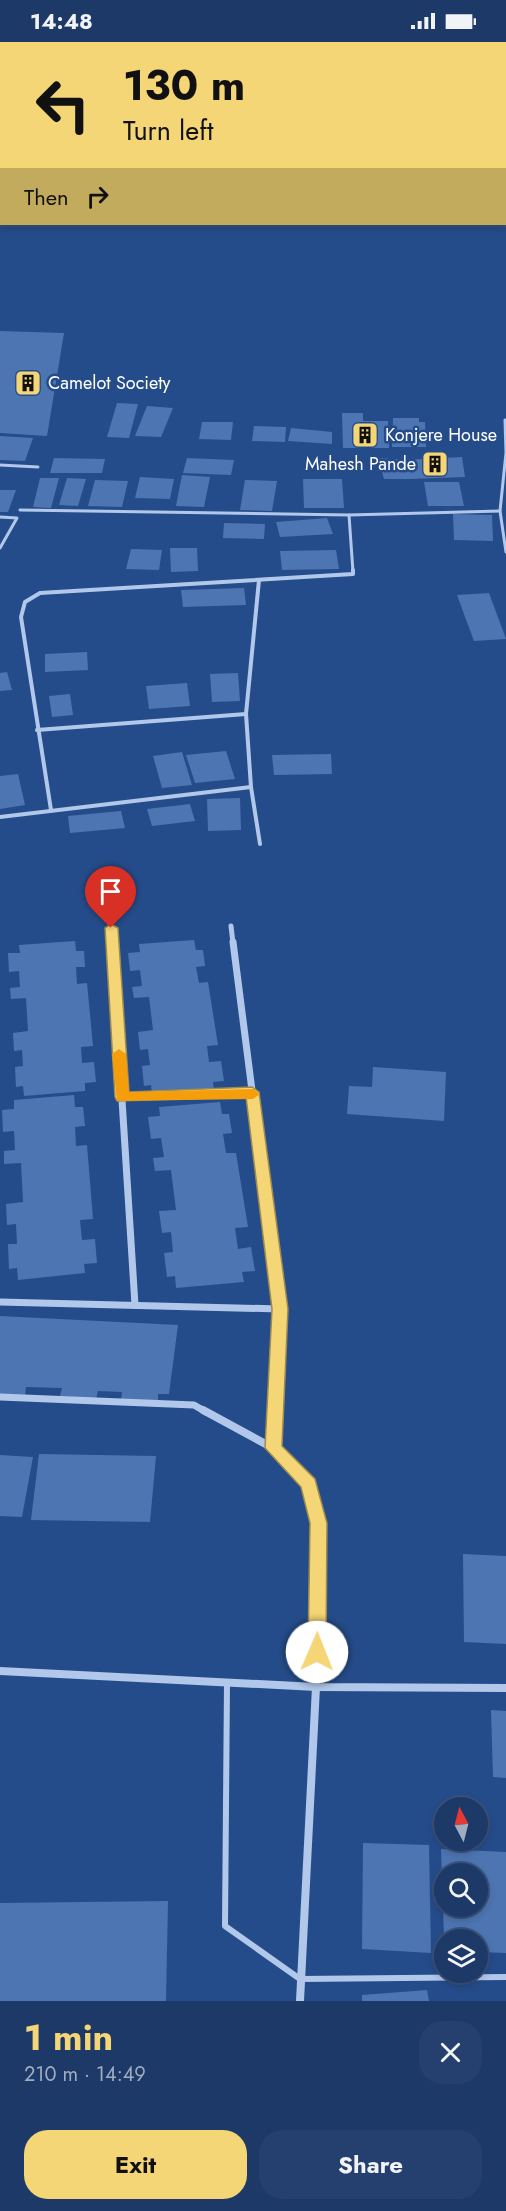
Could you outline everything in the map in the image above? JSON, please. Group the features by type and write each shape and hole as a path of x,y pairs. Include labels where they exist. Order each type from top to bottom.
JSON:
{"street":[{"path":"231,926 280,1309 273,1448"},
{"path":"111,928 135,1305"},
{"path":"122,1097 252,1092"},
{"path":"0,1302 280,1309"},
{"path":"0,1397 194,1405 273,1448 309,1484 318,1523 316,1688 300,2001"},
{"path":"0,1671 316,1688 506,1688"}],"lane":[{"path":"506,420 506,453 500,511 506,552"},
{"path":"0,465 38,466"},
{"path":"20,510 349,515 500,511"},
{"path":"51,810 21,617 25,602 40,593 353,574 349,515"},
{"path":"0,517 17,518 0,548"},
{"path":"260,580 246,714 251,787 260,844"},
{"path":"37,730 246,714"},
{"path":"0,817 251,787"},
{"path":"227,1683 225,1926 300,1979 506,1977"}],"building":[{"name":"Camelot Society","path":"0,331 64,333 47,436 0,433"},
{"path":"117,403 138,404 129,438 107,437"},
{"path":"147,406 173,408 161,437 135,436"},
{"name":"Konjere House","path":"342,413 363,413 363,421 388,421 389,448 343,448"},
{"path":"393,418 419,418 419,422 425,422 426,447 392,447"},
{"path":"202,422 233,422 231,440 199,439"},
{"path":"254,426 286,427 285,442 252,441"},
{"path":"291,428 332,432 332,444 288,441"},
{"path":"0,436 33,438 25,461 0,460"},
{"name":"Mahesh Pande","path":"462,457 465,477 410,479 384,479 378,458 405,460"},
{"path":"54,458 105,459 102,473 50,473"},
{"path":"187,458 234,460 231,475 183,473"},
{"path":"182,475 210,477 204,507 176,506"},
{"path":"140,477 174,479 170,499 135,498"},
{"path":"40,478 59,478 51,508 33,507"},
{"path":"67,478 86,479 78,506 59,505"},
{"path":"303,479 342,479 344,508 304,508"},
{"path":"95,480 128,481 122,507 88,506"},
{"path":"245,480 277,481 272,511 240,510"},
{"path":"424,482 459,482 464,506 428,506"},
{"path":"0,490 16,490 8,512 0,512"},
{"path":"453,514 492,515 493,541 454,540"},
{"path":"327,518 333,534 280,537 276,522"},
{"path":"224,523 265,524 264,539 223,538"},
{"path":"170,548 197,548 198,571 171,572"},
{"path":"131,549 162,550 159,570 126,569"},
{"path":"336,550 339,569 282,570 280,551"},
{"path":"244,588 246,605 183,607 181,590"},
{"path":"489,593 506,639 474,641 457,595"},
{"path":"87,652 88,670 45,672 45,654"},
{"path":"7,672 12,690 0,691 0,673"},
{"path":"238,673 240,701 212,702 210,674"},
{"path":"187,683 190,706 149,709 146,686"},
{"path":"70,694 73,715 52,717 49,696"},
{"path":"226,751 235,779 195,783 186,755"},
{"path":"182,752 192,785 162,788 153,756"},
{"path":"331,754 332,774 274,775 272,755"},
{"path":"18,774 25,805 0,809 0,776"},
{"path":"240,798 241,830 208,831 207,799"},
{"path":"190,804 195,821 152,826 147,809"},
{"path":"121,811 125,828 70,833 68,816"},
{"path":"194,940 196,950 203,950 205,966 196,967 199,983 208,982 218,1045 207,1046 209,1062 221,1061 224,1081 213,1082 214,1090 152,1095 151,1085 144,1086 142,1066 150,1065 148,1049 140,1050 138,1032 153,1030 149,997 134,998 132,987 142,986 140,970 130,971 128,953 140,952 139,944"},
{"path":"75,941 76,951 84,951 85,967 76,967 77,984 87,983 93,1046 81,1047 82,1063 94,1062 96,1082 85,1083 85,1091 24,1096 23,1086 16,1087 15,1067 23,1066 22,1050 14,1051 13,1033 28,1031 26,998 11,999 10,988 20,987 19,971 9,972 8,953 20,953 19,945"},
{"path":"373,1067 446,1072 444,1121 347,1114 349,1086 372,1087"},
{"path":"74,1095 75,1107 83,1107 85,1126 75,1127 76,1146 87,1145 93,1219 80,1220 82,1240 95,1239 97,1263 84,1264 85,1273 18,1280 17,1268 9,1269 8,1244 17,1244 16,1224 7,1225 6,1204 23,1202 21,1163 4,1164 4,1151 15,1150 14,1131 3,1132 2,1110 14,1109 14,1100"},
{"path":"220,1102 222,1114 229,1114 232,1133 223,1134 226,1153 236,1153 248,1227 235,1228 238,1249 251,1247 255,1271 242,1272 244,1282 176,1288 175,1276 167,1277 164,1253 173,1252 171,1232 162,1233 159,1211 176,1210 171,1170 155,1171 153,1158 164,1157 161,1138 151,1139 148,1117 160,1116 159,1107"},
{"path":"0,1316 178,1325 169,1394 158,1394 158,1403 121,1400 122,1392 98,1391 96,1399 60,1396 62,1388 26,1387 25,1396 0,1395"},
{"path":"39,1454 156,1456 150,1522 31,1520"},
{"path":"0,1455 33,1457 22,1517 0,1516"},
{"path":"463,1554 506,1556 506,1644 464,1642"},
{"path":"491,1710 506,1711 506,1778 493,1777"},
{"path":"363,1843 429,1845 431,1953 362,1949"},
{"path":"441,1851 506,1852 506,1953 488,1952 488,1929 444,1929 443,1917 488,1917 488,1863 441,1863"},
{"path":"168,1901 166,2001 0,2001 0,1903"},
{"path":"427,1990 429,2001 362,2001 362,1995"}],"slow traffic":[{"path":"119,1054 122,1097 252,1092 253,1094"}],"place":[{"name":"Camelot Society","path":"28,383"},
{"name":"Konjere House","path":"365,435"},
{"name":"Mahesh Pande","path":"435,464"}],"route":[{"path":"111,928 122,1097 252,1092 280,1309 273,1448 309,1484 318,1523 317,1652"}]}
